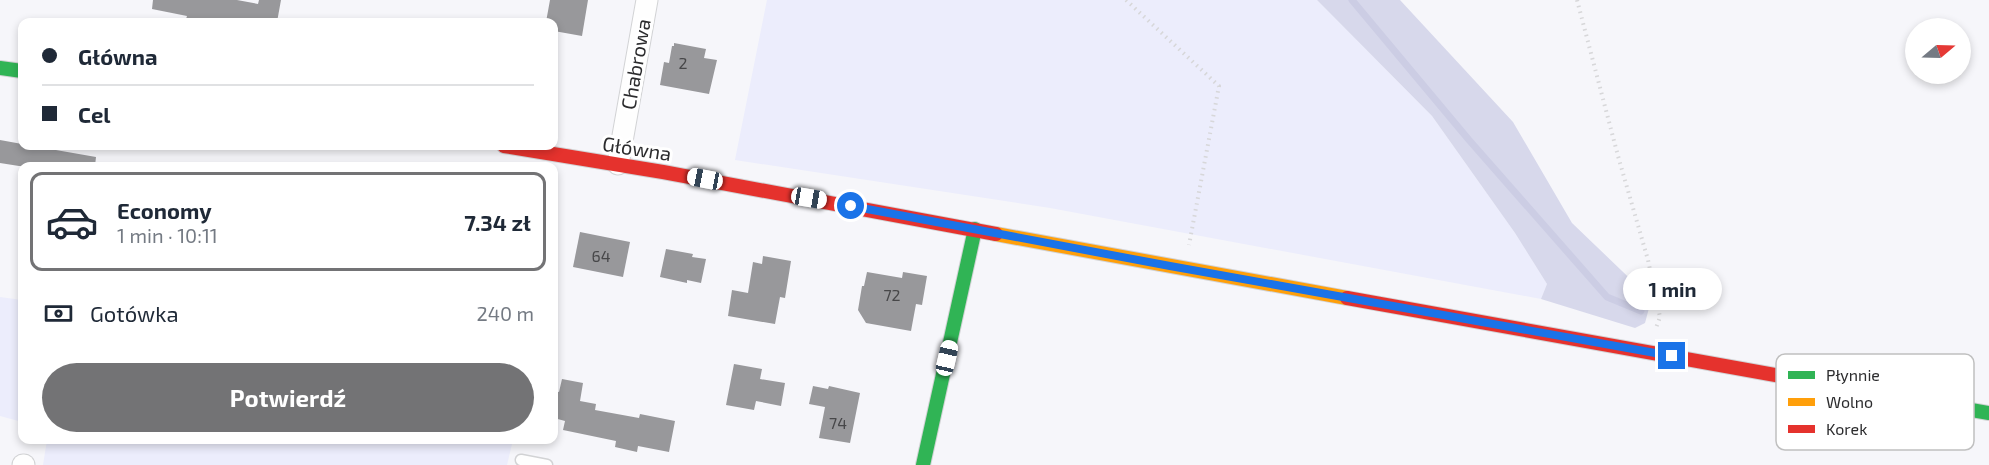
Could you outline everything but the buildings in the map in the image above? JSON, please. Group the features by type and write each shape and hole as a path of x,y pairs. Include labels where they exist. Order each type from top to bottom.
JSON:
{"street":[{"name":"Chabrowa","path":"618,164 647,0"},
{"path":"0,68 18,71"},
{"name":"Główna","path":"529,150 618,164 1185,269 1776,375"},
{"path":"923,465 975,229"},
{"name":"Główna","path":"1974,410 1989,413"}],"lane":[{"path":"521,460 547,465"}],"path":[{"path":"1126,0 1219,86 1185,269"},
{"path":"1577,0 1617,156 1648,260 1660,317 1650,352"}],"shaded area":[{"path":"767,0 1317,0 1432,116 1515,233 1547,284 1541,299 1050,208 735,160"},
{"path":"1317,0 1400,0 1513,122 1572,223 1646,294 1649,308 1645,323 1635,328 1541,299 1547,284 1515,233 1432,116"},
{"path":"0,297 18,299 18,421 0,416"},
{"path":"46,444 512,444 507,465 43,465"}],"waterway":[{"path":"1352,0 1469,140 1607,297 1641,311"}],"traffic: fast":[{"path":"0,68 18,70"},
{"path":"923,465 975,229"},
{"path":"1974,410 1989,413"}],"traffic: slow":[{"path":"996,234 1347,298"}],"traffic: jam":[{"path":"528,150 663,172 996,234"},
{"path":"1347,298 1776,375"}],"route":[{"path":"851,206 1672,356"}]}
